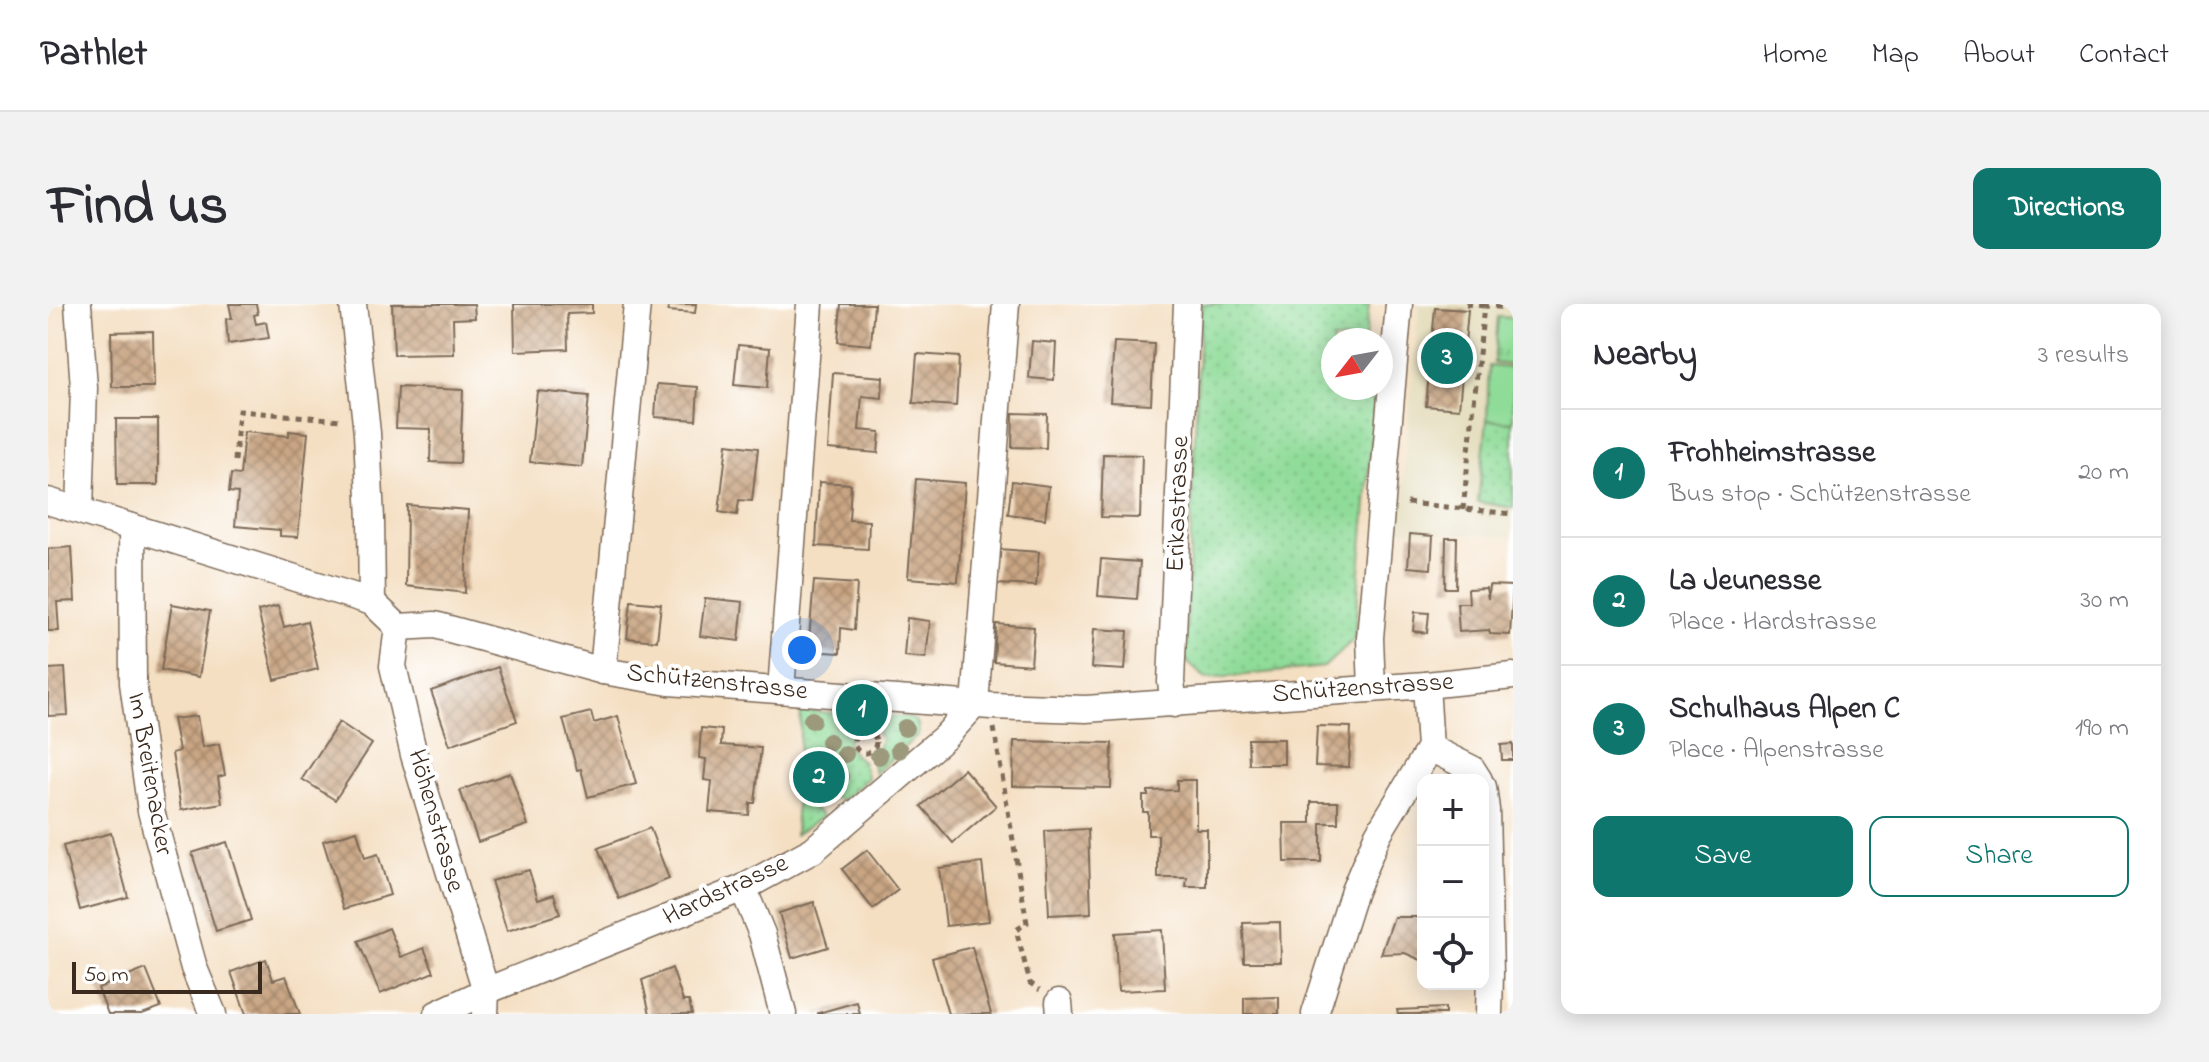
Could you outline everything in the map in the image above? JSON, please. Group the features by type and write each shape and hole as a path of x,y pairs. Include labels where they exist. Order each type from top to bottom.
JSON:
{"street":[{"path":"78,304 84,388 80,510"},
{"path":"353,304 367,433 372,602"},
{"path":"603,671 637,304"},
{"path":"781,690 810,304"},
{"path":"975,704 1006,304"},
{"name":"Erikastrasse","path":"1174,704 1171,682 1187,304"},
{"path":"1372,689 1370,638 1399,304"},
{"path":"48,501 372,602 398,627"},
{"name":"Im Breitenacker","path":"132,527 133,683 151,811 194,968 213,1014"},
{"name":"Schützenstrasse","path":"398,627 435,625 603,671 669,682 1086,709 1513,676"},
{"name":"Höhenstrasse","path":"398,627 393,666 414,755 486,1003"},
{"path":"1315,1014 1354,891 1378,834 1430,748 1426,685"},
{"name":"Hardstrasse","path":"437,1014 486,1003 743,888 813,850 945,737 975,704"},
{"path":"1430,748 1472,769 1475,774"},
{"path":"1487,846 1489,1014"},
{"path":"743,888 762,934 783,1014"}],"path":[{"path":"1466,304 1513,308"},
{"path":"1463,510 1484,306"},
{"path":"235,461 239,411 351,421"},
{"path":"1383,500 1513,514"},
{"path":"993,723 1027,923 1016,930 1030,983 1059,1008"},
{"path":"867,731 875,738 876,744 874,749 864,754 853,744 857,734 867,731"}],"shaded area":[{"path":"1419,304 1513,304 1513,537 1399,530"}],"green space":[{"path":"1201,304 1369,304 1366,328 1321,328 1321,400 1375,401 1354,639 1324,667 1206,679 1185,660"},
{"path":"1498,317 1513,318 1513,365 1494,363"},
{"path":"1489,366 1513,368 1513,422 1487,420"},
{"path":"1487,420 1513,422 1513,508 1478,502"},
{"path":"801,711 866,715 864,725 852,733 847,742 849,749 862,761 868,778 841,801 822,796 814,802 813,808 823,816 795,835"},
{"path":"876,716 905,717 912,719 919,727 918,735 875,773 871,757 881,739 874,727"}],"building":[{"path":"229,304 256,304 256,324 266,322 269,338 228,344 226,319 232,318"},
{"path":"392,304 474,304 475,318 453,319 454,354 394,355"},
{"path":"514,304 592,304 592,313 567,314 568,349 515,351"},
{"path":"669,304 696,304 695,313 668,311"},
{"path":"841,304 874,304 871,345 838,342"},
{"path":"1435,308 1468,310 1459,409 1426,406"},
{"path":"153,331 154,387 112,387 111,332"},
{"path":"1032,341 1056,343 1054,380 1029,378"},
{"path":"1114,342 1154,344 1151,404 1110,402"},
{"path":"738,345 770,348 767,388 734,385"},
{"path":"917,354 959,357 956,406 913,403"},
{"path":"833,373 883,377 882,398 862,396 859,430 880,432 878,453 828,449"},
{"path":"657,384 698,387 696,420 655,417"},
{"path":"398,387 463,390 460,463 430,462 431,429 396,428"},
{"path":"537,391 589,396 582,467 530,462"},
{"path":"1013,413 1047,414 1046,448 1012,447"},
{"path":"116,419 158,419 158,485 117,485"},
{"path":"289,431 308,433 298,537 280,536 280,530 235,526 238,493 229,492 231,474 240,475 244,432 289,436"},
{"path":"727,444 758,448 752,501 739,500 737,515 719,512"},
{"path":"1103,454 1142,455 1140,518 1101,517"},
{"path":"916,479 965,483 958,582 908,578"},
{"path":"1012,481 1049,486 1045,519 1008,514"},
{"path":"819,482 851,484 849,520 869,521 868,549 816,546"},
{"path":"407,505 468,510 465,593 406,586"},
{"path":"1410,534 1433,536 1431,569 1408,567"},
{"path":"1446,538 1457,538 1456,588 1445,588"},
{"path":"72,547 75,601 57,602 59,631 48,631 48,549"},
{"path":"998,549 1039,552 1036,586 996,584"},
{"path":"1101,559 1140,562 1137,599 1098,596"},
{"path":"814,581 857,584 854,630 841,628 840,653 808,651"},
{"path":"1489,585 1513,586 1510,635 1490,634 1489,630 1459,632 1457,603 1469,603 1468,589 1486,588 1488,599"},
{"path":"705,598 743,602 739,641 700,636"},
{"path":"631,601 661,604 657,641 627,638"},
{"path":"172,604 210,611 199,677 161,670"},
{"path":"278,606 284,627 307,621 318,669 275,680 258,611"},
{"path":"1415,612 1429,613 1427,633 1413,631"},
{"path":"907,618 930,621 926,658 904,656"},
{"path":"996,624 1034,627 1031,665 994,662"},
{"path":"1094,629 1128,631 1125,670 1091,668"},
{"path":"498,667 517,721 450,745 431,691"},
{"path":"65,668 68,715 48,716 48,669"},
{"path":"591,712 594,723 618,716 636,784 588,797 563,719"},
{"path":"197,716 202,747 219,744 225,775 218,777 222,803 181,810 172,753 179,751 173,719"},
{"path":"339,722 372,744 335,800 302,779"},
{"path":"1317,726 1351,727 1349,767 1315,766"},
{"path":"701,728 722,730 721,745 761,748 755,803 750,803 749,815 709,812 712,781 704,780 706,759 699,758"},
{"path":"1248,739 1284,739 1284,764 1249,764"},
{"path":"1014,741 1112,743 1111,788 1013,786"},
{"path":"1513,744 1513,760 1502,760 1501,745"},
{"path":"964,769 996,806 953,843 921,806"},
{"path":"510,773 528,825 478,842 460,790"},
{"path":"1177,780 1196,780 1196,829 1207,829 1207,887 1186,887 1187,878 1158,878 1158,835 1148,835 1148,812 1143,812 1143,796 1148,796 1148,791 1177,790"},
{"path":"1311,802 1338,802 1338,823 1321,823 1321,862 1285,862 1284,823 1311,823"},
{"path":"650,828 669,879 619,899 598,848"},
{"path":"1088,829 1091,913 1049,915 1045,831"},
{"path":"357,831 365,858 378,854 390,895 344,909 323,841"},
{"path":"111,833 128,897 80,910 63,846"},
{"path":"227,842 251,920 216,931 192,853"},
{"path":"867,850 898,890 873,909 842,869"},
{"path":"982,863 989,921 946,926 939,868"},
{"path":"529,870 538,899 554,894 560,914 507,931 491,881"},
{"path":"814,902 828,947 792,958 779,913"},
{"path":"1394,917 1417,917 1417,958 1405,953 1381,954"},
{"path":"1280,922 1281,962 1244,962 1243,923"},
{"path":"389,928 401,957 424,948 434,972 380,994 358,941"},
{"path":"1162,930 1165,989 1118,991 1115,933"},
{"path":"972,947 991,1014 948,1014 932,958"},
{"path":"266,959 273,980 286,976 300,1014 246,1014 231,972"},
{"path":"672,968 683,1001 689,1001 692,1014 650,1014 642,980"},
{"path":"146,969 161,1007 142,1014 108,1014 98,988"},
{"path":"1279,997 1279,1014 1244,1014 1244,998"},
{"path":"857,1002 860,1014 818,1014 818,1013"},
{"path":"1445,1008 1445,1014 1398,1014 1397,1010"}],"place":[{"name":"Schulhaus Alpen C","path":"1447,358"},
{"name":"Frohheimstrasse","path":"862,710"},
{"name":"La Jeunesse","path":"819,777"}]}
